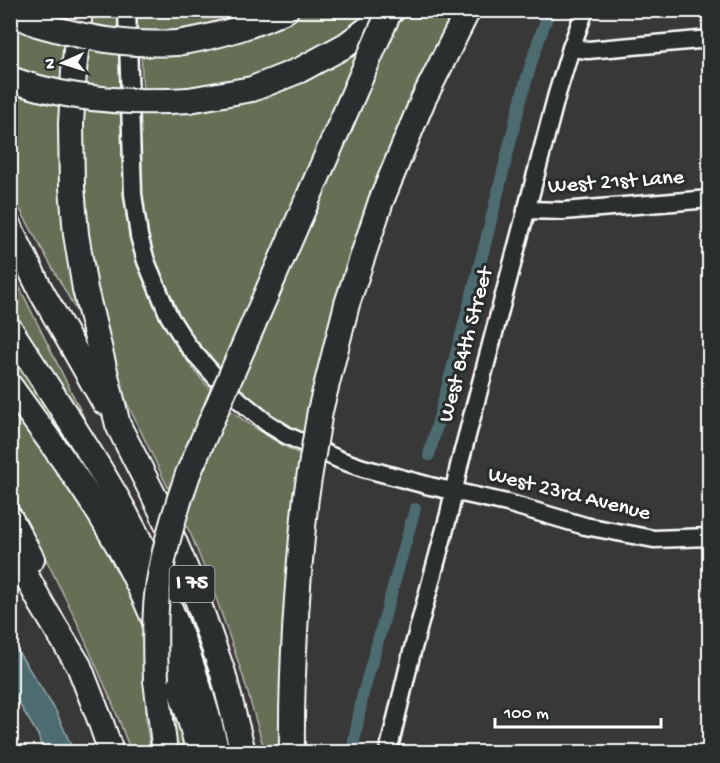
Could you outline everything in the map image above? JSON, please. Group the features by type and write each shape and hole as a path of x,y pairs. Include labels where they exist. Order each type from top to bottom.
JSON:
{"highway":[{"path":"80,10 71,124 75,222 86,289 117,425"},
{"path":"10,12 37,24 90,38 115,42 177,43 229,33 286,10"},
{"path":"10,80 61,94 102,100 157,102 189,100 252,89 300,70 346,45 391,10"},
{"path":"165,753 156,680 155,643 157,596 169,532 188,474 391,10"},
{"path":"292,753 292,663 297,580 306,497 320,411 347,304 381,201 423,100 468,10"},
{"path":"10,228 41,291 117,425"},
{"path":"10,329 108,483 148,557 188,654 217,753"},
{"path":"10,386 94,504 129,564 172,664 199,753"},
{"name":"I 75","path":"117,425 161,510 190,579 220,663 243,753"},
{"path":"10,518 52,597 111,753"},
{"path":"10,546 79,666"}],"street":[{"path":"127,10 133,194 139,236 146,261 169,316 188,346 228,391 267,423 286,435 348,463 453,491"},
{"name":"West 84th Street","path":"388,753 411,652 449,514 459,466 526,210 557,94 585,10"},
{"path":"571,48 588,50 710,39"},
{"name":"West 21st Lane","path":"526,210 563,211 710,199"},
{"name":"West 23rd Avenue","path":"453,491 507,503 585,526 654,539 710,537"}],"green space":[{"path":"84,11 118,11 125,209 138,263 155,305 176,344 220,401 254,428 303,456 283,752 265,752 242,673 214,592 191,535 128,405 94,316 75,111"},
{"path":"137,11 267,11 204,30 137,36"},
{"path":"295,11 378,11 358,27 260,77 143,95 141,51"},
{"path":"400,11 458,11 369,201 338,294 307,435 277,418 224,374 201,348 182,320 166,290 145,224 140,181 139,109 216,104"},
{"path":"10,21 69,41 64,88 11,72"},
{"path":"10,88 64,102 89,334 11,193"},
{"path":"10,268 102,454 100,455 11,316"},
{"path":"10,346 118,516 11,372"},
{"path":"10,394 53,452 146,614 146,722 151,752 131,752 76,620 11,493"},
{"path":"170,680 190,752 174,752 163,686"}],"water":[{"path":"10,639 56,711 74,752 43,752 38,735 11,690"}],"waterway":[{"path":"429,455 525,83 550,10"},
{"path":"352,752 363,694 415,509"}]}
